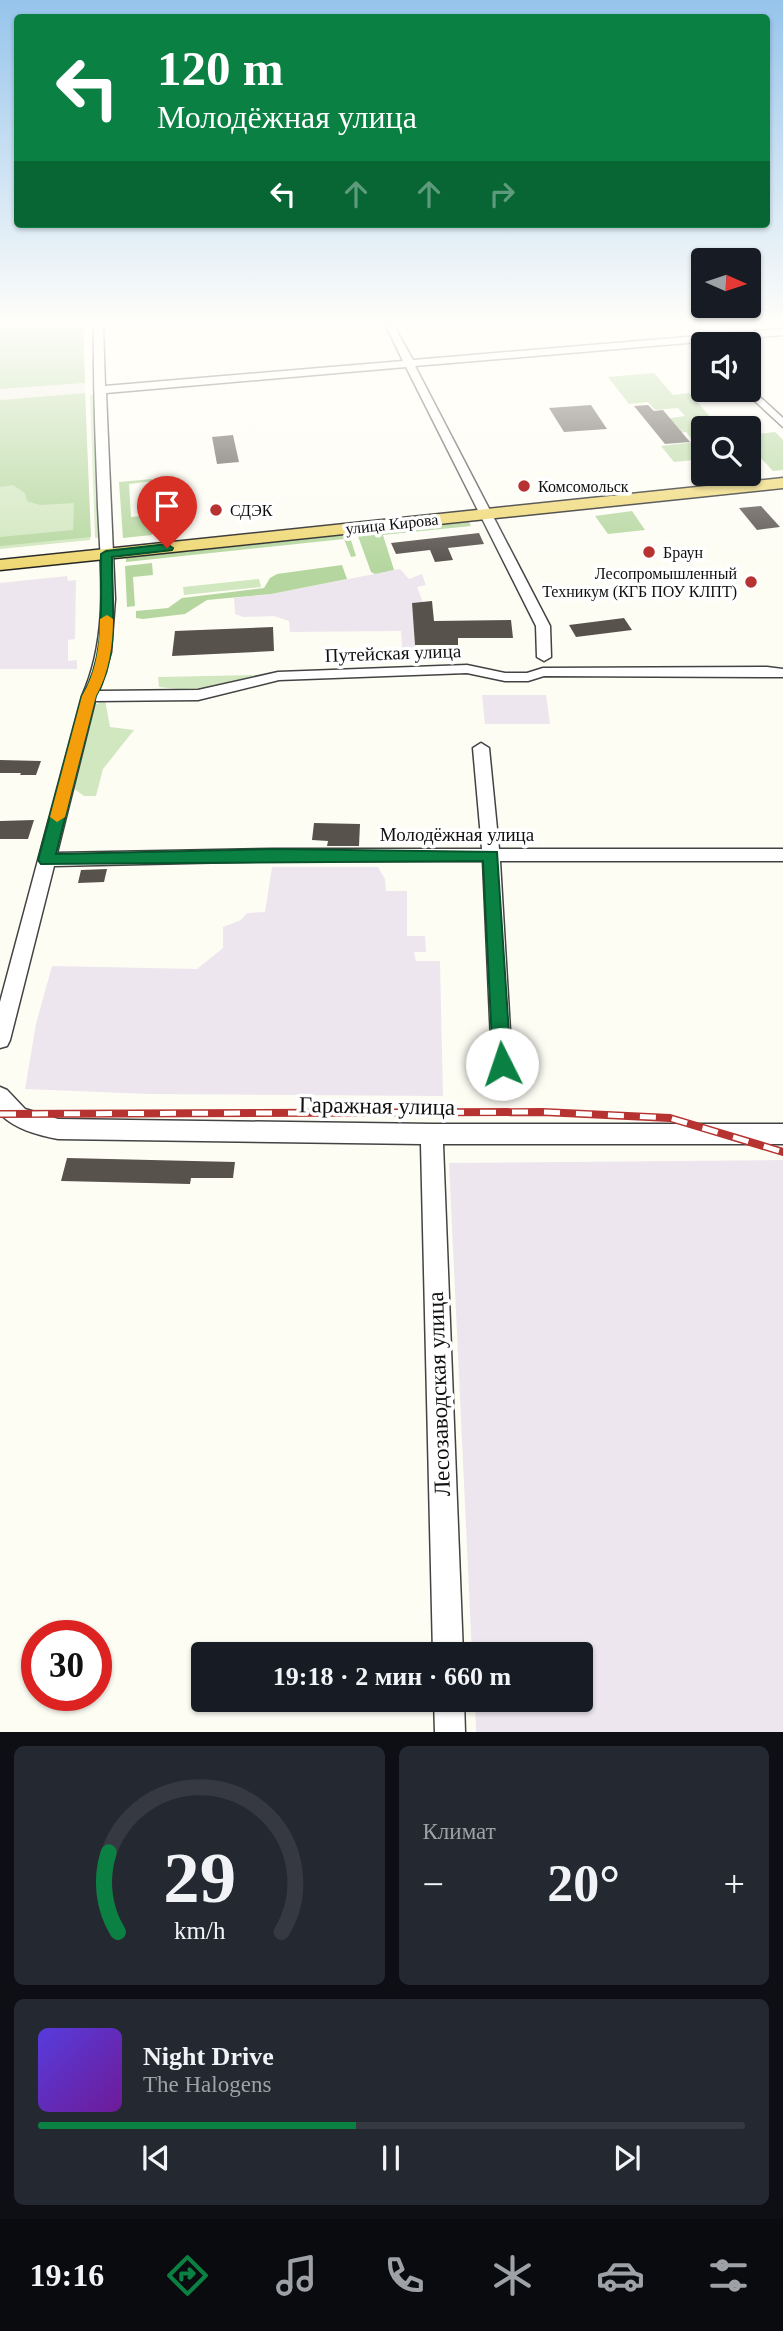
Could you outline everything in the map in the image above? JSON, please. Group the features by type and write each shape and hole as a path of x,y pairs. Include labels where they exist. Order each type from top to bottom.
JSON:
{"main road":[{"name":"улица Кирова","path":"0,565 783,483"}],"street":[{"path":"0,1040 89,696 98,682 107,638 101,407"},
{"path":"430,407 543,626 544,657"},
{"path":"765,407 783,425"},
{"name":"Путейская улица","path":"89,696 198,695 278,676 467,669 505,677 528,677 543,672 783,673"},
{"path":"481,748 491,856 502,1064"},
{"name":"Молодёжная улица","path":"46,860 273,855 783,855"},
{"name":"Гаражная улица","path":"0,1096 15,1115 35,1125 58,1129 432,1134 783,1134"},
{"name":"Лесозаводская улица","path":"432,1134 447,1642"},
{"path":"449,1712 450,1732"}],"shaded area":[{"path":"400,569 409,579 422,574 426,585 417,587 423,602 412,603 415,645 419,653 402,648 401,631 290,632 289,621 274,616 243,617 235,614 234,598 271,594"},
{"path":"67,576 68,581 76,580 75,639 68,640 68,661 77,660 77,669 0,669 0,583"},
{"path":"482,695 546,695 550,724 485,724"},
{"path":"272,867 378,867 385,879 386,891 407,891 407,936 425,936 426,952 414,952 416,961 440,961 443,1096 149,1094 25,1089 36,1024 52,966 197,969 223,948 223,927 241,920 247,913 265,912"},
{"path":"783,1160 783,1732 476,1732 475,1712 593,1712 593,1642 471,1642 449,1163"}],"green space":[{"path":"0,407 86,407 90,540 0,549"},
{"path":"0,407 86,407 91,537 0,546 0,537 73,530 74,503 40,505 27,501 25,493 13,485 0,487"},
{"path":"90,407 96,407 102,538 95,538"},
{"path":"652,407 701,407 709,416 691,416 691,438 686,432 677,433 664,419 685,416 678,408 655,410"},
{"path":"775,432 783,440 783,470 773,471 761,458 761,434"},
{"path":"691,442 691,460 674,462 661,446"},
{"path":"153,481 129,484 131,517 150,515 152,535 123,538 119,482"},
{"path":"632,511 645,530 608,534 595,516"},
{"path":"469,522 471,526 383,535 394,570 375,574 371,572 358,536 360,533"},
{"path":"345,535 350,537 356,556 351,557 344,539 126,562 126,558"},
{"path":"152,563 153,575 133,577 135,606 127,607 125,566"},
{"path":"342,565 347,579 271,594 207,600 185,614 136,618 136,611 168,608 182,598 264,588 270,578 277,574"},
{"path":"259,579 261,587 184,595 183,587"},
{"path":"260,675 208,692 159,687 158,677"},
{"path":"105,700 110,727 134,730 103,769 96,796 84,796 73,788 95,705"}],"building":[{"path":"592,407 607,429 564,432 549,408"},
{"path":"635,407 663,410 690,442 665,444"},
{"path":"233,435 239,462 217,464 212,437"},
{"path":"761,506 780,527 757,530 739,508"},
{"path":"479,533 484,544 448,548 453,560 435,562 430,550 396,554 391,543"},
{"path":"432,601 434,621 511,620 513,638 458,638 458,645 415,645 412,603"},
{"path":"624,618 632,630 576,637 569,625"},
{"path":"273,627 274,651 172,656 175,631"},
{"path":"0,760 41,761 36,775 20,775 21,773 0,773"},
{"path":"34,820 28,839 0,839 0,821"},
{"path":"314,823 360,824 359,846 327,846 328,841 312,840"},
{"path":"107,869 104,882 78,883 81,870"},
{"path":"67,1158 235,1162 233,1178 191,1178 190,1184 61,1181"}],"railway":[{"path":"0,1114 543,1112 670,1118 783,1152"}],"slow traffic":[{"path":"57,817 89,696 98,682 107,638 107,619"}],"place":[{"name":"Комсомольск","path":"524,486"},
{"name":"СДЭК","path":"216,510"},
{"name":"Браун","path":"649,552"},
{"name":"Лесопромышленный Техникум (КГБ ПОУ КЛПТ)","path":"751,582"}],"route":[{"path":"167,548 106,554 107,638 98,682 89,696 46,860 273,855 491,856 502,1064"}]}
